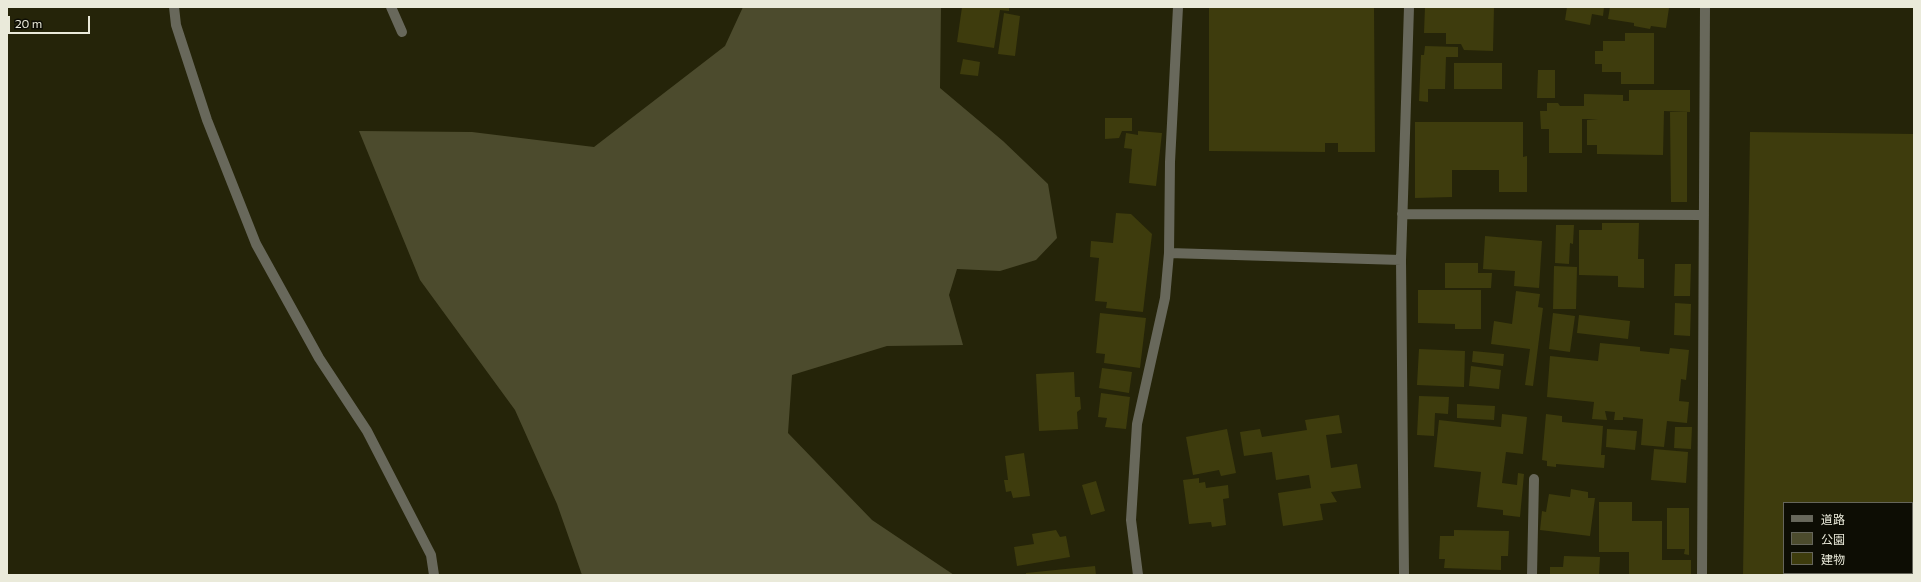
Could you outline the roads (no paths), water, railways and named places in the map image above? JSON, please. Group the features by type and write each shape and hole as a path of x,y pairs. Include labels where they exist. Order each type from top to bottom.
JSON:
{"street":[{"path":"174,7 176,25 207,120 256,244 319,358 367,431 431,555 434,575"},
{"path":"391,7 402,32"},
{"path":"1138,575 1131,520 1137,424 1165,298 1169,254 1170,162 1178,7"},
{"path":"1404,575 1401,260 1410,7"},
{"path":"1702,575 1705,7"},
{"path":"1402,214 1704,214"},
{"path":"1169,254 1401,260"},
{"path":"1532,575 1534,479"}]}
